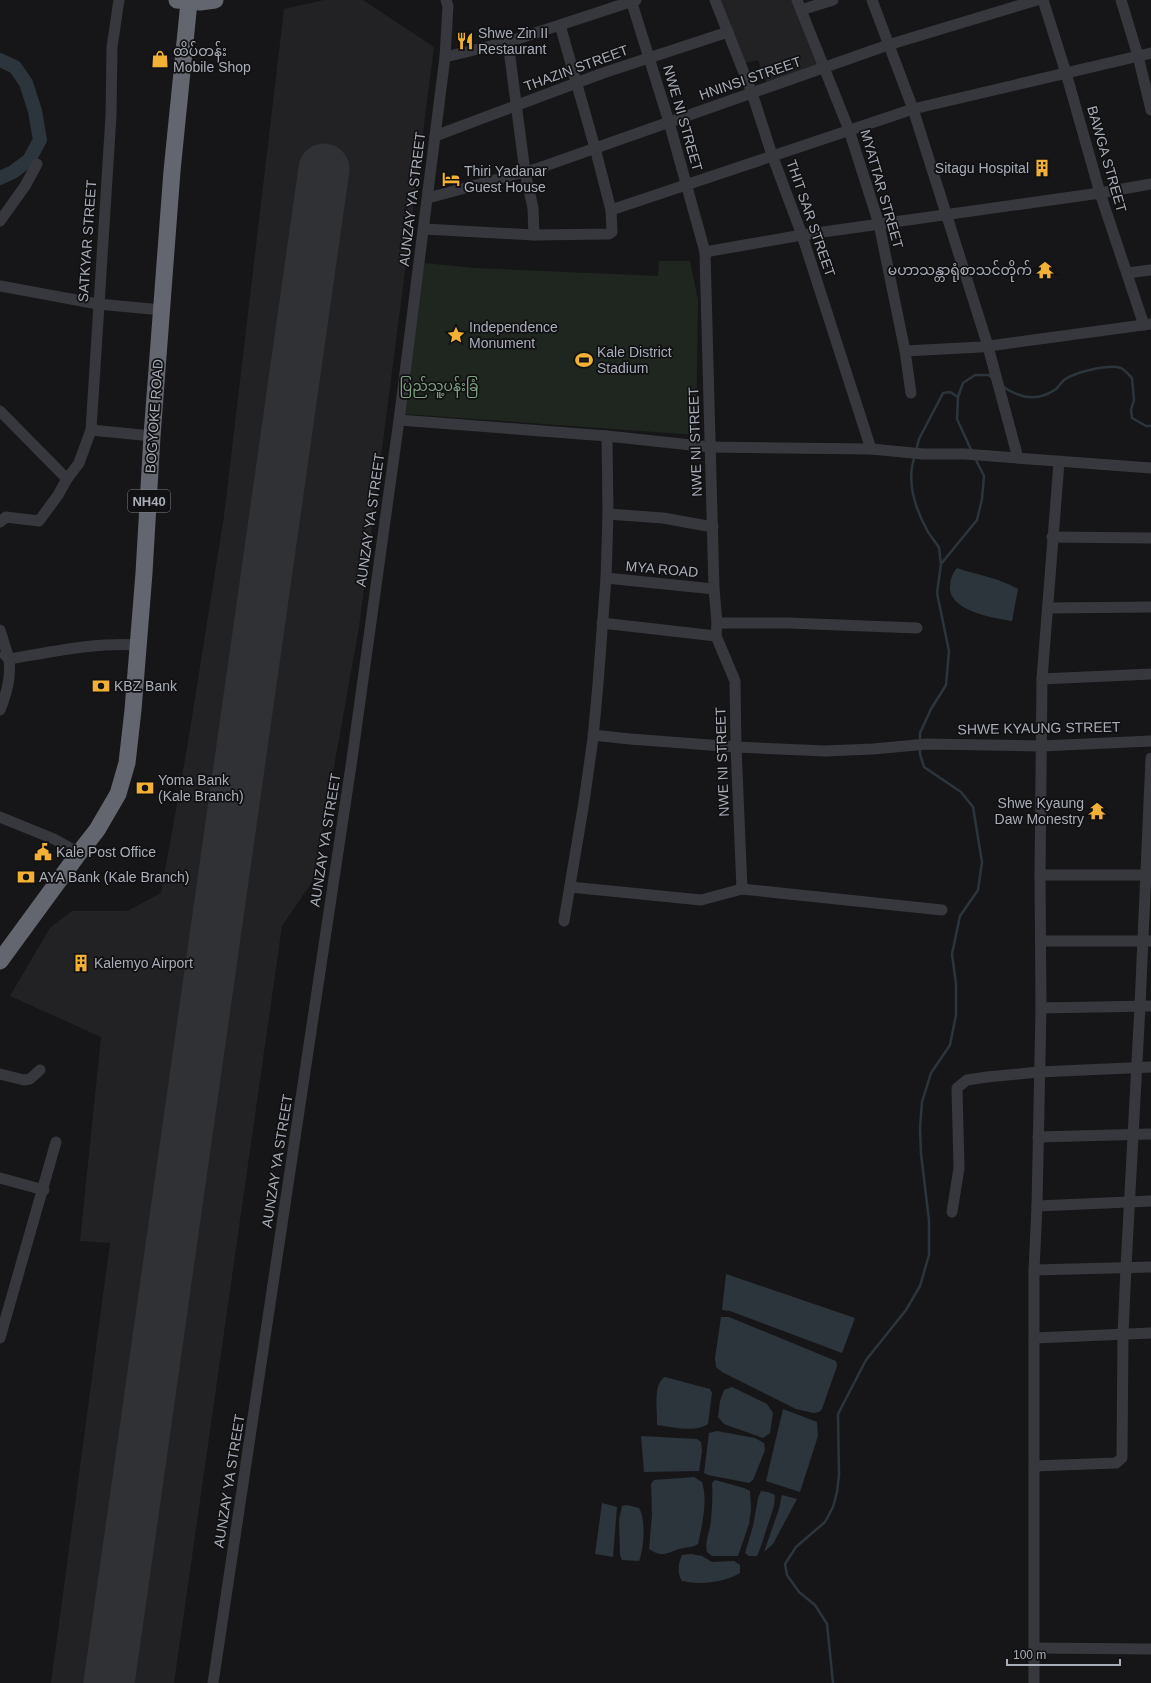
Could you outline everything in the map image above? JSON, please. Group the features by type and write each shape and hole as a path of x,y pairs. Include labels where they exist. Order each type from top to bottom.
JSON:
{"highway":[{"path":"185,1 200,2 215,0"},
{"name":"BOGYOKE ROAD","path":"0,961 97,830 118,794 127,763 131,733 144,573 152,436 185,1"}],"street":[{"name":"SATKYAR STREET","path":"2,518 39,521 79,463 91,430 110,116 112,47 119,0"},
{"name":"AUNZAY YA STREET","path":"213,1683 352,759 399,420 445,57 448,6 446,0"},
{"name":"THIT SAR STREET","path":"715,0 752,93 772,156 802,235 871,449"},
{"path":"799,5 833,0"},
{"path":"872,0 913,109 988,346 1018,458"},
{"name":"HNINSI STREET","path":"428,198 525,172 888,45 1037,0"},
{"name":"BAWGA STREET","path":"1043,0 1066,73 1100,193 1127,273 1148,324"},
{"path":"1121,0 1138,56 1151,110"},
{"path":"445,57 508,42 633,1"},
{"name":"NWE NI STREET","path":"633,1 669,122 705,252 714,589 717,623 716,636 735,681 736,747 742,889"},
{"name":"MYATTAR STREET","path":"799,5 849,130 880,224 905,351 911,393"},
{"path":"424,229 534,235 609,234 612,232 611,210 560,25"},
{"name":"THAZIN STREET","path":"435,136 576,83 728,32"},
{"path":"508,42 515,106 525,172 534,208 534,235"},
{"path":"611,210 913,109 1151,53"},
{"path":"0,221 25,186 37,164"},
{"path":"705,252 802,235 1100,193 1151,184"},
{"path":"1127,273 1151,270"},
{"path":"0,286 98,304 162,310"},
{"path":"905,351 988,346 1148,324"},
{"path":"0,411 67,479"},
{"path":"399,420 607,436 710,447 871,449 923,454 964,454 1151,468"},
{"path":"91,430 152,436"},
{"path":"564,921 584,802 593,735 606,578 608,514 607,436"},
{"path":"1034,1683 1034,1270 1037,1206 1041,1008 1040,875 1042,678 1059,462"},
{"path":"608,514 663,518 713,527"},
{"path":"1052,537 1151,538"},
{"name":"MYA ROAD","path":"606,578 714,589"},
{"path":"1048,608 1151,607"},
{"path":"602,623 716,636"},
{"path":"717,623 788,623 917,628"},
{"path":"0,630 9,658 10,670 8,690 1,704"},
{"path":"0,651 9,658 90,646 116,644 138,645"},
{"path":"1042,678 1151,674"},
{"name":"SHWE KYAUNG STREET","path":"593,735 736,747 825,751 873,749 913,744 1042,746 1151,742"},
{"path":"1034,1466 1116,1463 1122,1458 1123,1334 1134,1135 1136,1068 1146,1006 1151,758"},
{"path":"0,817 54,839 79,853"},
{"path":"1040,875 1148,875"},
{"path":"570,887 702,900 742,889 942,910"},
{"path":"1041,941 1147,941"},
{"path":"1041,1008 1146,1006"},
{"path":"952,1212 959,1168 956,1088 967,1080 1040,1072 1151,1067"},
{"path":"0,1074 24,1080 30,1079 40,1070"},
{"path":"1038,1137 1151,1134"},
{"path":"0,1338 3,1317 44,1190 56,1142"},
{"path":"0,1178 44,1190"},
{"path":"1037,1206 1151,1201"},
{"path":"1034,1270 1151,1266"},
{"path":"1034,1338 1151,1333"},
{"path":"1035,1648 1151,1649"}],"shaded area":[{"path":"324,0 363,0 434,47 359,627 314,879 282,926 174,1683 51,1683 110,1243 80,1241 101,1037 10,996 50,928 72,911 127,911 161,893 188,742 224,516 284,9"},
{"path":"720,0 794,0 821,66 767,84 758,60 744,63"},
{"path":"957,568 996,579 1018,589 1012,621 973,612 956,601 951,594 950,585 952,576"},
{"path":"726,1274 855,1318 842,1353 730,1311 722,1310"},
{"path":"721,1317 729,1317 836,1361 837,1366 822,1409 819,1412 814,1413 796,1409 722,1372 716,1367 715,1358"},
{"path":"665,1377 710,1389 712,1393 708,1424 702,1427 690,1429 657,1425 656,1399 658,1386"},
{"path":"732,1387 767,1404 773,1413 770,1433 763,1438 724,1424 718,1417 720,1401 724,1390"},
{"path":"783,1409 817,1422 818,1436 800,1492 766,1481"},
{"path":"717,1431 755,1438 764,1443 765,1450 753,1480 749,1483 704,1473 709,1433"},
{"path":"641,1436 697,1439 701,1442 702,1451 699,1471 644,1472"},
{"path":"694,1477 702,1482 704,1489 704,1513 698,1544 664,1554 654,1552 649,1549 652,1515 651,1484 654,1480"},
{"path":"715,1480 750,1491 751,1510 749,1524 738,1556 712,1556 706,1549 712,1511 712,1483"},
{"path":"761,1491 775,1495 774,1506 757,1556 749,1556 745,1553"},
{"path":"782,1495 797,1499 773,1544 764,1552 779,1509"},
{"path":"602,1503 617,1507 613,1557 595,1554"},
{"path":"627,1505 639,1508 643,1519 643,1542 639,1561 622,1560 620,1555 619,1520 622,1506"},
{"path":"691,1554 702,1556 712,1562 734,1561 740,1565 740,1573 726,1579 712,1582 697,1583 682,1581 680,1578 679,1565 682,1555"}],"green space":[{"name":"Kale District Stadium","path":"659,261 690,261 698,300 696,435 404,414 424,263 475,268 658,276"}],"waterway":[{"path":"0,60 15,67 26,83 35,111 40,140 29,160 13,172 0,178"},
{"path":"1002,386 1022,396 1042,396 1056,389 1064,380 1076,374 1100,368 1121,368 1132,378 1134,400 1131,410 1132,418 1146,426 1151,426"},
{"path":"972,452 957,419 958,397 963,383 975,375 989,375 992,378"},
{"path":"916,451 919,439 943,393 950,392 958,397"},
{"path":"915,456 911,475 913,494 919,513 928,532 939,548 941,564"},
{"path":"920,741 920,733 931,709 946,685 949,651 937,593 941,564 977,520 982,499 984,476 975,458"},
{"path":"833,1683 827,1624 815,1605 799,1592 787,1575 785,1564 796,1547 825,1522 833,1507 839,1475 838,1414 866,1360 906,1310 920,1286 929,1255 929,1220 921,1154 920,1128 922,1102 931,1073 950,1045 956,1015 956,984 952,954 960,916 978,890 982,862 973,807 961,792 924,767 920,754 920,748"}],"runway":[{"path":"109,1683 324,169"}],"place":[{"name":"Shwe Zin II Restaurant","path":"465,41"},
{"name":"ထိပ်တန်း Mobile Shop","path":"160,59"},
{"name":"Sitagu Hospital","path":"1042,168"},
{"name":"Thiri Yadanar Guest House","path":"451,179"},
{"name":"မဟာသန္တာရုံစာသင်တိုက်","path":"1045,270"},
{"name":"Independence Monument","path":"456,335"},
{"name":"Kale District Stadium","path":"584,360"},
{"name":"KBZ Bank","path":"101,686"},
{"name":"Yoma Bank (Kale Branch)","path":"145,788"},
{"name":"Shwe Kyaung Daw Monestry","path":"1097,811"},
{"name":"Kale Post Office","path":"43,852"},
{"name":"AYA Bank (Kale Branch)","path":"26,877"},
{"name":"Kalemyo Airport","path":"81,963"}],"park label":[{"name":"ပြည်သူ့ပန်းခြံ","path":"439,386"}]}
